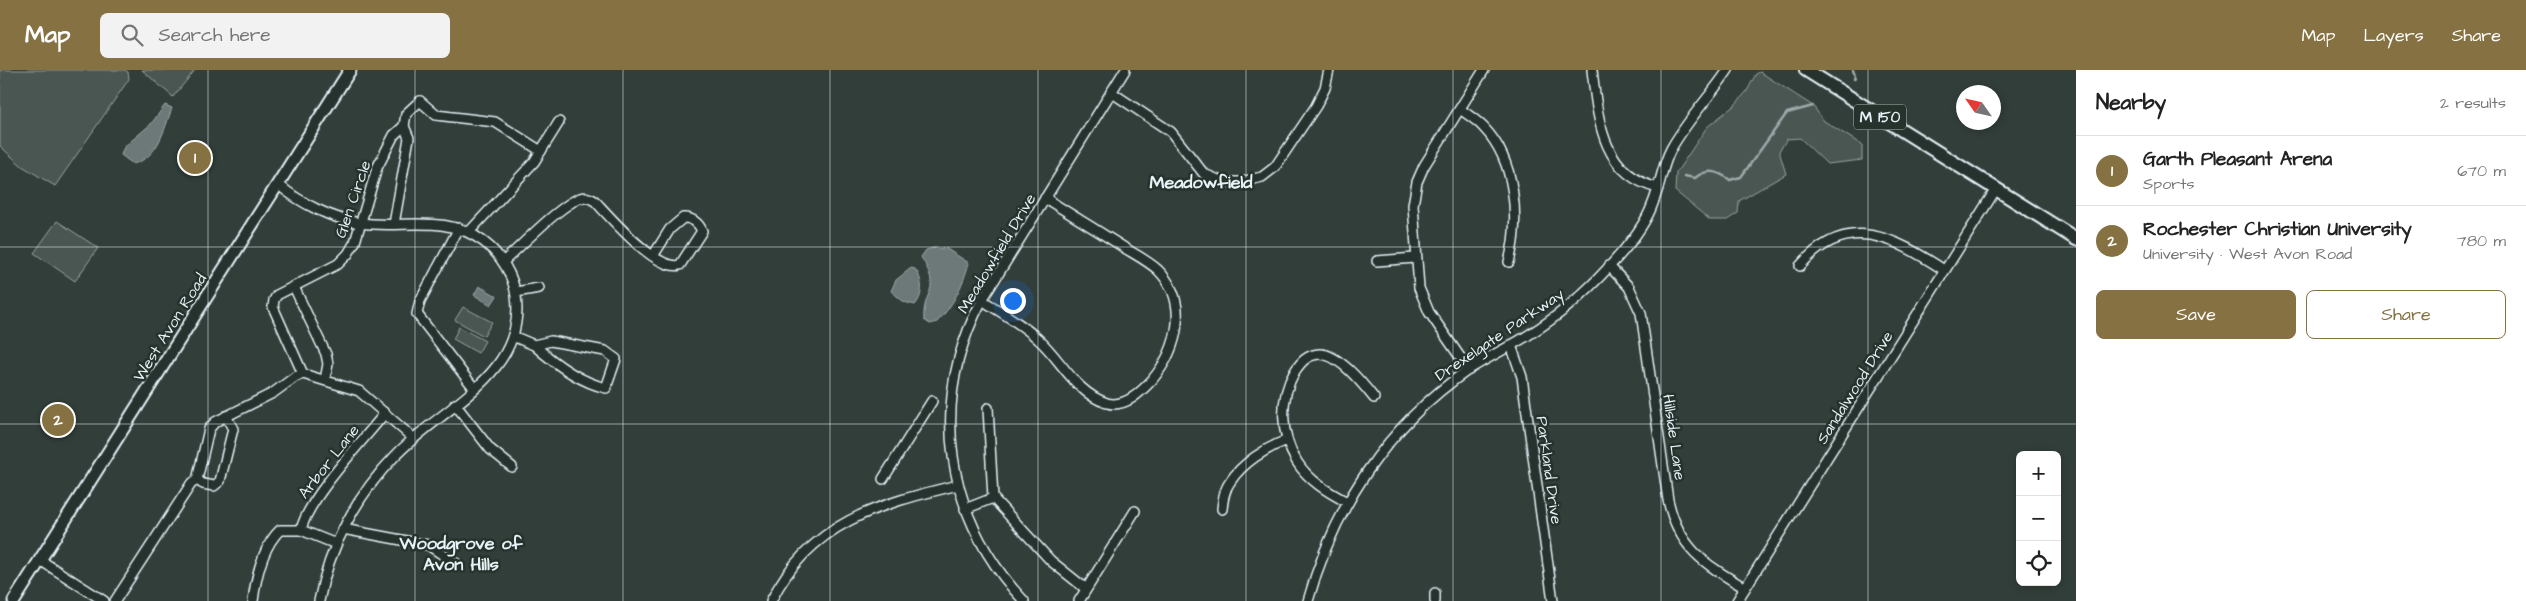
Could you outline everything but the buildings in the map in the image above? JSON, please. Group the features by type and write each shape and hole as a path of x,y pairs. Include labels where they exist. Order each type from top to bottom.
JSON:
{"main road":[{"name":"West Avon Road","path":"14,601 350,70"},
{"name":"M 150","path":"1806,70 2076,239"}],"street":[{"name":"Meadowfield Drive","path":"1024,601 993,564 980,542 965,509 958,485 952,453 951,403 961,347 982,300 1125,70"},
{"path":"1111,92 1171,132 1204,174 1222,182 1241,182 1262,177 1275,167 1321,96 1329,70"},
{"path":"1469,370 1424,302 1417,278 1413,205 1417,182 1424,166 1484,70"},
{"path":"1592,70 1599,123 1610,152 1631,176 1642,183 1658,188"},
{"name":"Drexelgate Parkway","path":"1308,601 1321,558 1347,502 1372,462 1427,403 1469,370 1511,346 1565,309 1609,266 1645,219 1658,188 1666,160 1674,145 1689,121 1728,70"},
{"name":"Glen Circle","path":"304,374 273,307 274,300 278,295 338,264 355,242 377,168 394,135 404,126 406,114 420,100 436,115 495,122 542,151"},
{"path":"1460,109 1484,128 1504,158 1509,177 1515,222 1514,244 1509,262"},
{"path":"470,232 542,151 559,122"},
{"path":"394,224 410,138 404,126"},
{"path":"279,185 318,208 360,223 437,223 470,232 490,248 503,262 516,292 518,310 515,337 498,367 413,438 376,478 336,544 318,601"},
{"name":"Sandalwood Drive","path":"1737,601 1996,189"},
{"path":"503,262 552,218 581,198 589,198 595,201 653,256 669,266 680,265 702,230 701,227 693,220 683,218 670,228 653,256"},
{"path":"982,300 1037,338 1068,375 1104,402 1117,404 1132,398 1151,381 1166,362 1174,344 1178,314 1173,298 1162,276 1146,261 1046,198"},
{"path":"459,228 417,308 417,314 474,388"},
{"path":"1800,266 1827,242 1846,236 1867,235 1884,238 1904,245 1944,270"},
{"path":"1377,262 1415,258"},
{"name":"Hillside Lane","path":"1609,266 1629,287 1641,312 1668,500 1674,522 1683,540 1699,558 1745,588"},
{"path":"294,287 326,354 328,364 325,380"},
{"path":"516,292 539,288"},
{"path":"515,337 534,345 546,356 587,382 606,388 616,359 605,352 551,341 534,345"},
{"name":"Parkland Drive","path":"1511,346 1522,377 1553,601"},
{"path":"1347,502 1309,476 1297,462 1287,440 1283,413 1286,393 1294,374 1304,358 1319,354 1331,358 1360,380 1374,398"},
{"path":"115,601 185,492 197,480 209,429 226,416 273,393 295,377 304,374 359,391 413,438"},
{"path":"883,479 932,401"},
{"path":"455,404 490,449 512,467"},
{"path":"988,408 993,498 1046,556 1086,590"},
{"name":"Arbor Lane","path":"301,530 303,520 314,501 385,413"},
{"path":"197,480 203,484 214,486 220,481 234,429 226,416"},
{"path":"1222,509 1225,492 1234,477 1264,451 1287,440"},
{"path":"770,601 798,560 833,529 863,512 884,504 958,485"},
{"path":"965,509 993,498"},
{"path":"1078,601 1135,511"},
{"path":"344,529 428,545 457,564"},
{"path":"253,601 260,569 273,536 280,530 301,530 336,544"},
{"path":"40,560 104,601"}],"shaded area":[{"path":"0,70 125,70 128,72 129,79 55,186 22,166 0,146"},
{"path":"142,70 195,70 173,97"},
{"path":"1760,72 1813,106 1824,121 1862,145 1862,160 1827,164 1800,138 1787,139 1779,151 1786,174 1739,201 1738,213 1727,220 1710,220 1675,191 1676,173 1707,127 1735,105 1747,91 1756,74"},
{"path":"165,105 172,108 159,142 149,156 133,164 121,155 124,147 151,124"},
{"path":"57,221 98,248 75,281 34,253"},
{"path":"934,248 947,249 969,263 953,302 937,322 930,324 924,320 924,310 931,285 927,269 921,257 926,250"},
{"path":"911,268 915,269 918,273 921,282 920,297 915,305 904,302 891,291 896,280"},
{"path":"479,286 497,296 491,305 474,295"},
{"path":"463,307 492,322 484,336 455,320"},
{"path":"459,327 485,341 478,353 453,339"}],"waterway":[{"path":"1853,70 1854,79"},
{"path":"1684,176 1695,178 1704,173 1712,172 1721,174 1730,180 1741,177 1787,113 1813,106"}],"place":[{"name":"Garth Pleasant Arena","path":"195,158"},
{"name":"Rochester Christian University","path":"58,420"}],"district":[{"name":"Meadowfield","path":"1201,182"},
{"name":"Woodgrove of Avon Hills","path":"461,553"}]}
